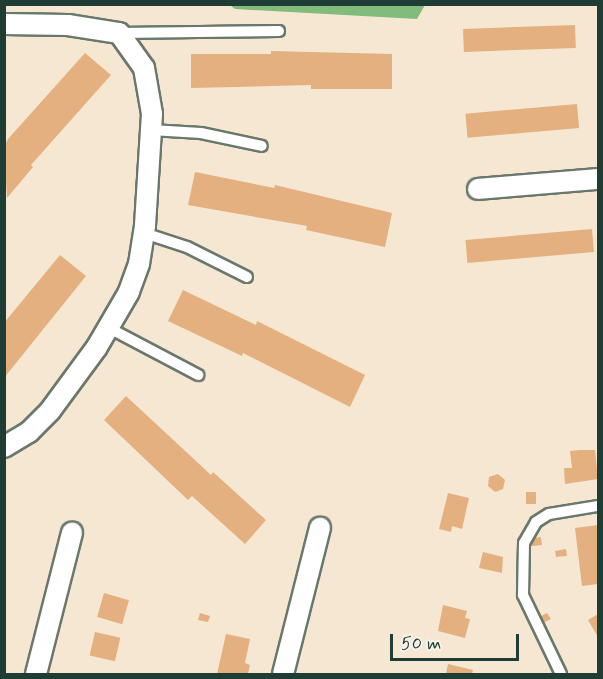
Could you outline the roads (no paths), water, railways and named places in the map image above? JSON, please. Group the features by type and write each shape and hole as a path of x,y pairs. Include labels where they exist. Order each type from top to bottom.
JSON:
{"street":[{"path":"4,24 68,25 119,33 144,68 150,85 151,130 144,233 134,279 109,328 50,411 29,432 4,447"},
{"path":"478,189 598,179"},
{"path":"283,675 320,528"},
{"path":"36,675 72,533"}],"lane":[{"path":"119,33 279,31"},
{"path":"151,130 201,133 262,146"},
{"path":"144,233 187,247 247,277"},
{"path":"109,328 198,375"},
{"path":"561,675 523,596 524,543 536,522 549,514 598,506"}]}
